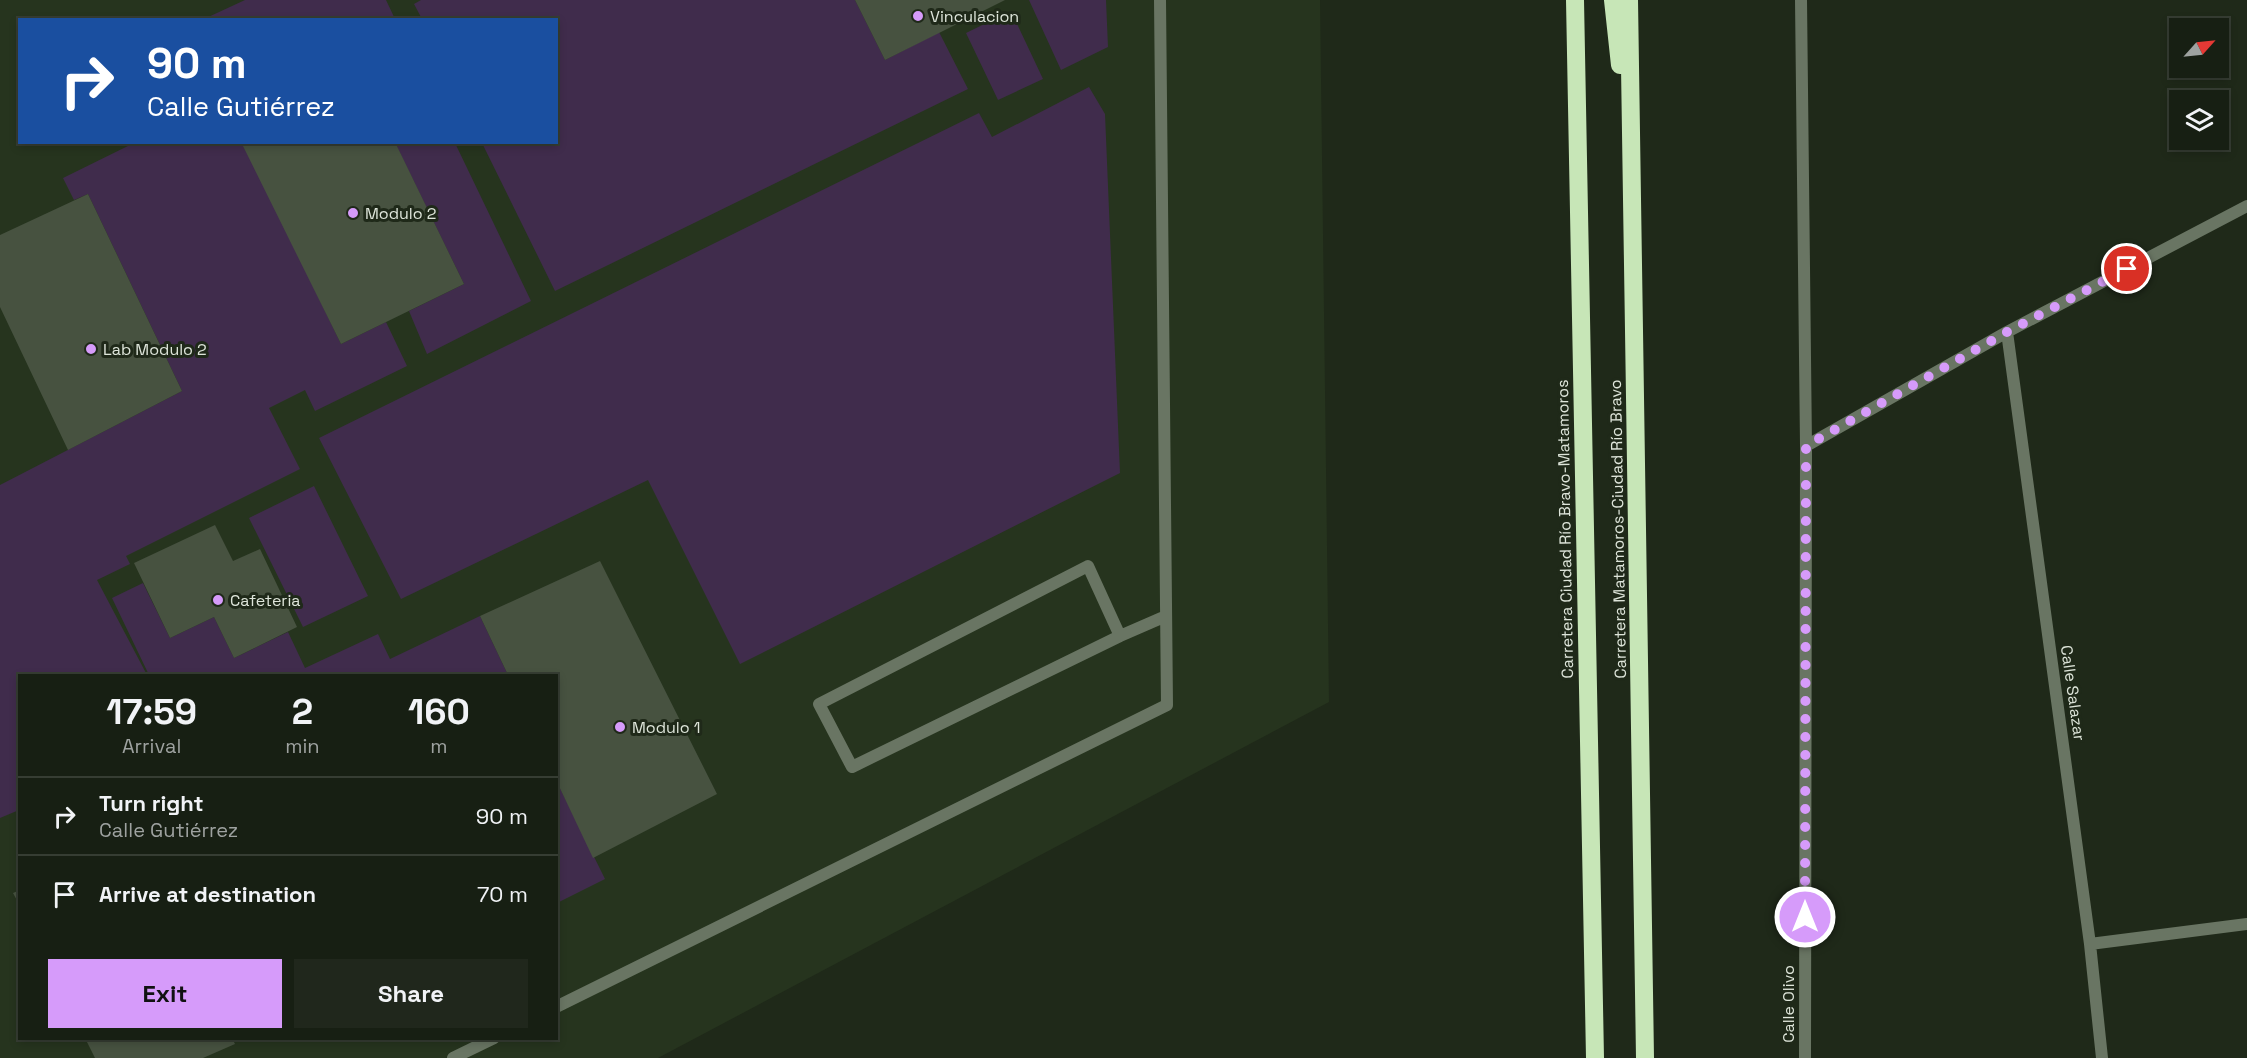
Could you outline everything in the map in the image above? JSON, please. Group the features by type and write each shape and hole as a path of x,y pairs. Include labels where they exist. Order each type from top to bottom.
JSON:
{"highway":[{"name":"Carretera Ciudad Río Bravo-Matamoros","path":"1575,0 1595,1058"},
{"path":"1613,0 1633,204"},
{"name":"Carretera Matamoros-Ciudad Río Bravo","path":"1629,0 1645,1058"}],"street":[{"path":"558,1006 1167,705 1160,0"},
{"name":"Calle Olivo","path":"1801,0 1806,446 1804,1058"},
{"path":"1806,446 2007,332 2247,206"},
{"name":"Calle Salazar","path":"2007,332 2090,944 2102,1058"},
{"path":"1119,636 1088,566 819,704 852,767 1119,636 1166,616"},
{"path":"2090,944 2247,924"},
{"path":"453,1058 490,1040"}],"shaded area":[{"path":"0,0 1320,0 1329,702 658,1058 0,1058"},
{"path":"245,0 386,0 395,18 206,18"},
{"path":"421,0 855,0 885,60 939,32 968,89 555,291 482,144 558,144 558,18 421,18 414,4"},
{"path":"1029,0 1106,0 1108,47 1061,70"},
{"path":"1011,11 1043,79 998,100 966,33"},
{"path":"1089,87 1105,114 1120,473 740,664 648,480 401,599 319,438 979,113 992,137"},
{"path":"132,144 244,144 341,344 386,322 407,366 315,411 305,390 269,408 300,469 126,556 130,564 97,580 146,674 18,674 18,810 0,818 0,485 182,391 88,194 74,200 63,178"},
{"path":"395,144 455,144 531,301 427,354 409,311 464,284"},
{"path":"314,486 368,596 303,627 249,518"},
{"path":"143,583 170,638 214,617 234,658 288,632 305,668 378,634 390,659 480,616 508,674 149,674 112,598"},
{"path":"558,784 605,879 558,902"}],"building":[{"name":"Vinculacion","path":"855,0 1005,0 885,60"},
{"name":"Modulo 2","path":"242,144 396,144 464,284 341,344"},
{"name":"Lab Modulo 2","path":"88,194 182,391 68,450 0,307 0,235"},
{"name":"Cafeteria","path":"215,525 233,561 260,549 297,627 234,658 214,617 170,638 134,563"},
{"name":"Modulo 1","path":"600,561 717,794 593,858 558,784 558,674 508,674 480,616"},
{"path":"18,891 18,902 13,893"},
{"path":"86,1040 233,1040 235,1044 203,1058 95,1058"}],"place":[{"name":"Vinculacion","path":"918,16"},
{"name":"Modulo 2","path":"353,213"},
{"name":"Lab Modulo 2","path":"91,349"},
{"name":"Cafeteria","path":"218,600"},
{"name":"Modulo 1","path":"620,727"}],"route":[{"path":"1805,917 1806,446 2007,332 2127,269"}]}
